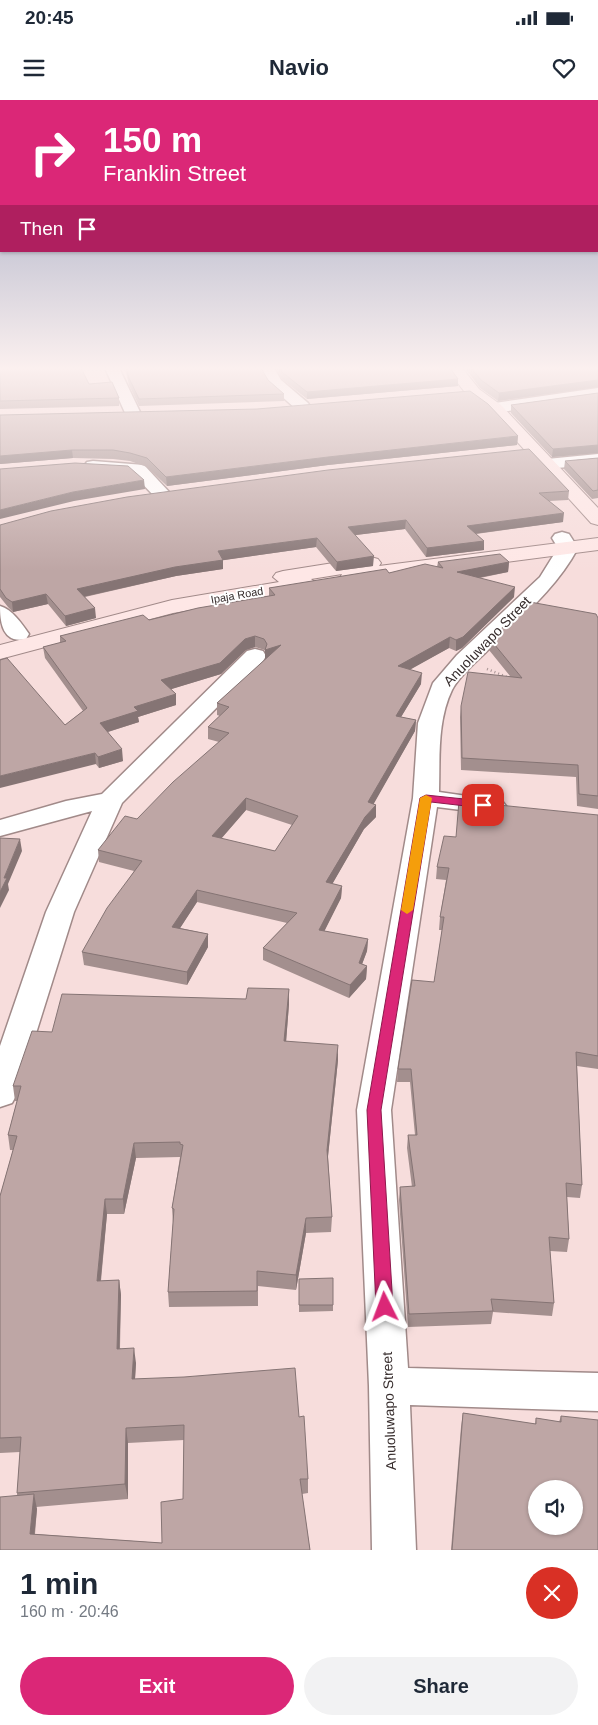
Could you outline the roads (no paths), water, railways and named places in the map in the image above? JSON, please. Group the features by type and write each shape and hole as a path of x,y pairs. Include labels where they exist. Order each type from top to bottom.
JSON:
{"main road":[{"path":"521,436 598,519"},
{"name":"Ipaja Road","path":"0,652 172,607 344,577 565,543 598,533"},
{"name":"Ipaja Road","path":"9,636 165,598 319,570 565,543 598,544"}],"street":[{"path":"514,452 534,450"},
{"path":"547,464 598,459"},
{"path":"76,465 138,470 162,494"},
{"path":"144,497 182,491"},
{"name":"Anuoluwapo Street","path":"394,1550 389,1386 374,1110 426,798 430,723 441,688 465,660 547,581 559,565 565,543"},
{"path":"0,612 9,636"},
{"path":"0,1094 60,912 110,800 255,656"},
{"path":"426,798 512,808"},
{"path":"0,828 75,806 110,800"},
{"path":"389,1386 598,1392"}]}
